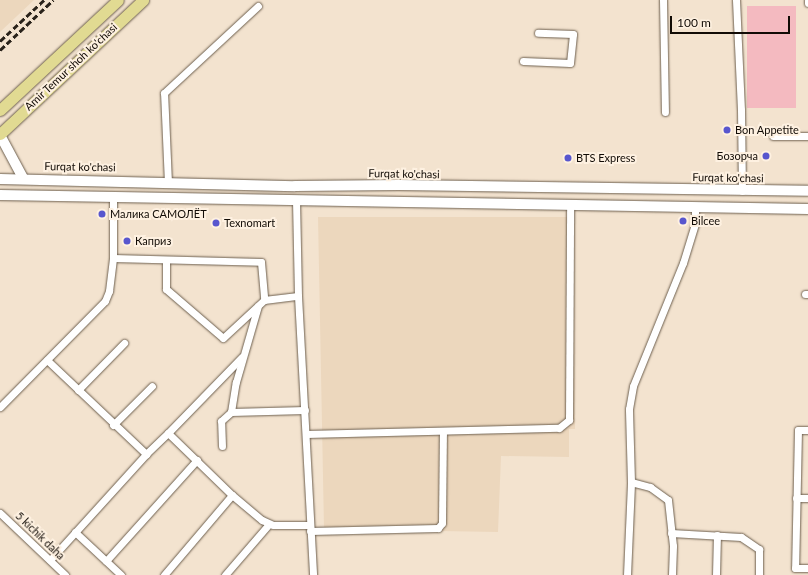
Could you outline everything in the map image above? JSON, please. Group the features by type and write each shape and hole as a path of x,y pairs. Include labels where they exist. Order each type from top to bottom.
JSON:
{"main road":[{"name":"Amir Temur shoh ko'chasi","path":"0,110 118,0"},
{"name":"Amir Temur shoh ko'chasi","path":"0,135 143,0"},
{"path":"0,135 23,178"},
{"name":"Furqat ko'chasi","path":"0,179 23,178 168,182 808,191"},
{"path":"0,195 570,203 808,209"}],"street":[{"path":"663,0 665,112"},
{"path":"736,0 741,110 742,190"},
{"path":"168,182 164,93 258,6"},
{"path":"524,61 570,63 573,34 538,33"},
{"path":"773,136 808,136"},
{"path":"0,407 105,301 109,291 113,258 113,196"},
{"path":"296,200 298,296 312,575"},
{"path":"306,434 559,428 569,420 570,203"},
{"path":"627,575 630,482 628,431 633,386 683,263 695,224 695,206"},
{"path":"113,258 166,261 261,262 264,300"},
{"path":"166,261 166,289 223,338 264,300 298,296"},
{"path":"222,446 221,421 231,412 243,355 258,305"},
{"path":"78,390 124,343"},
{"path":"50,560 146,454 243,355"},
{"path":"47,360 113,425 146,454"},
{"path":"113,425 152,386"},
{"path":"231,412 304,410"},
{"path":"808,430 798,430 795,568 808,568"},
{"path":"168,432 232,495 269,524 310,528 438,528 442,522 443,431"},
{"path":"106,561 197,460"},
{"path":"630,482 650,487 668,500 672,575"},
{"path":"164,575 232,495"},
{"path":"796,498 808,498"},
{"name":"5 kichik daha","path":"0,513 65,575"},
{"path":"225,575 269,524"},
{"path":"75,532 121,575"},
{"path":"671,534 741,537 760,549 759,575"},
{"path":"716,575 717,536"}],"shaded area":[{"path":"0,0 34,0 0,32"},
{"path":"747,6 796,6 796,108 747,108"},
{"path":"318,217 574,217 575,429 569,429 569,457 501,456 498,532 324,529"}],"railway":[{"path":"0,41 44,0"},
{"path":"0,50 53,0"}],"place":[{"name":"Bon Appetite","path":"727,130"},
{"name":"Бозорча","path":"766,156"},
{"name":"BTS Express","path":"568,158"},
{"name":"Малика САМОЛЁТ","path":"102,214"},
{"name":"Bilcee","path":"683,221"},
{"name":"Texnomart","path":"216,223"},
{"name":"Каприз","path":"127,241"}]}
